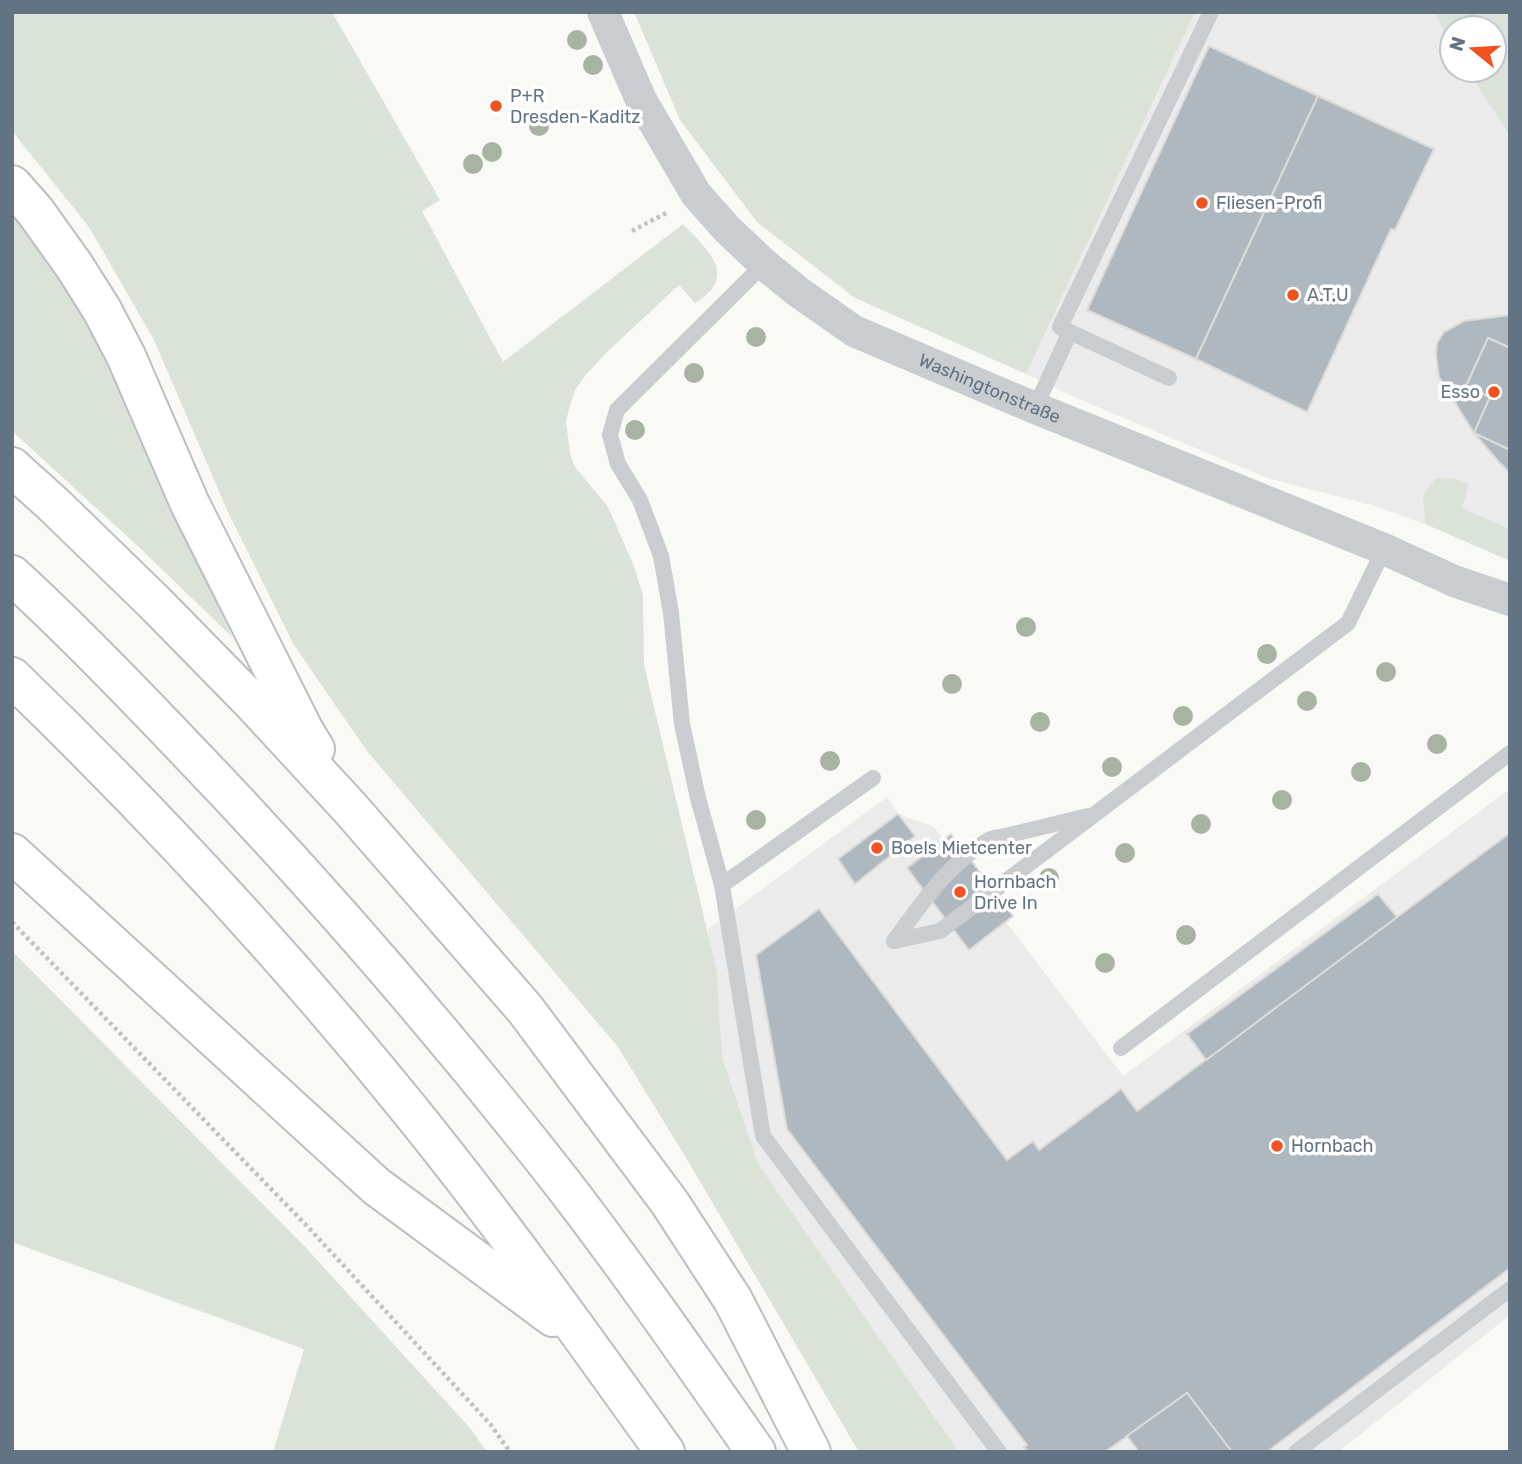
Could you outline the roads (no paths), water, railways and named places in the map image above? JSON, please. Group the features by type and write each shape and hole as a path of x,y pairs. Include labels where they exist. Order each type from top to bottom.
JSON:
{"highway":[{"path":"12,185 56,239 102,310 126,356 196,516 303,729 349,808"},
{"path":"12,467 155,603 254,704 526,1009 670,1203 733,1300 811,1452"},
{"path":"12,575 135,695 221,785 360,938 467,1064 564,1186 657,1310 755,1452"},
{"path":"12,677 136,800 218,887 315,997 417,1119 499,1224 665,1452"},
{"path":"12,853 376,1186 586,1341"}],"street":[{"name":"Washingtonstraße","path":"603,12 641,100 696,194 727,229 764,264 854,331 1035,408 1384,549 1454,581 1510,600"}],"lane":[{"path":"1169,378 1060,327 1211,12"},
{"path":"764,264 617,410 610,435 618,464 640,500 661,556 671,613 682,724 698,798 722,885 763,1136 999,1452"},
{"path":"1035,408 1070,332"},
{"path":"1093,814 994,837 967,855 943,876 894,941 940,931 970,910 1000,884 1348,623 1384,549"},
{"path":"1121,1048 1510,753"},
{"path":"722,885 873,778"},
{"path":"1296,1452 1510,1289"}],"place":[{"name":"P+R Dresden-Kaditz","path":"496,106"},
{"name":"Fliesen-Profi","path":"1202,203"},
{"name":"A.T.U","path":"1293,295"},
{"name":"Esso","path":"1494,392"},
{"name":"Boels Mietcenter","path":"877,848"},
{"name":"Hornbach Drive In","path":"960,892"},
{"name":"Hornbach","path":"1277,1146"}]}
